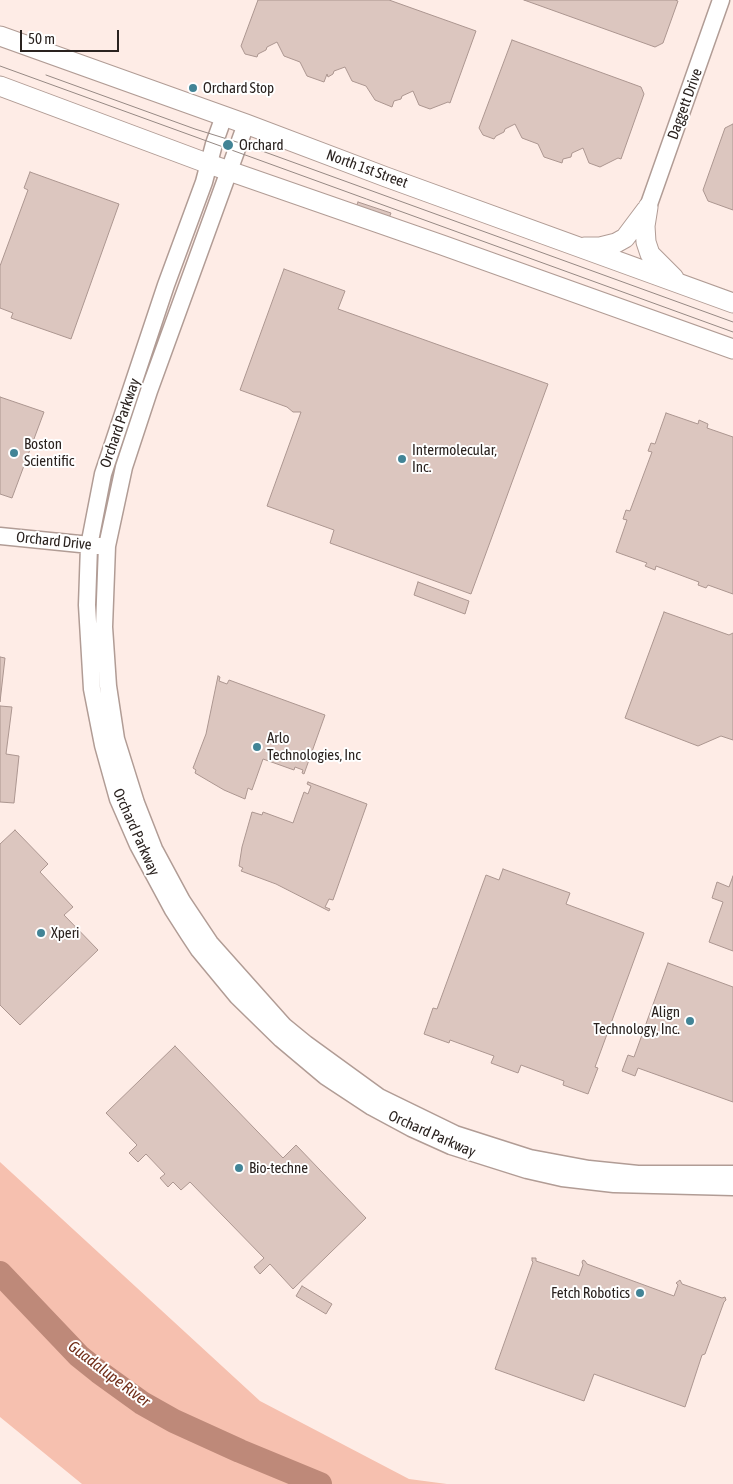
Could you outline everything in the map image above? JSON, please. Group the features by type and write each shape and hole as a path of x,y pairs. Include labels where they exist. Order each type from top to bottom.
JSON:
{"main road":[{"name":"Daggett Drive","path":"648,207 721,0"},
{"name":"North 1st Street","path":"0,36 246,124 733,303"},
{"path":"0,86 209,164 733,349"},
{"name":"Orchard Parkway","path":"205,946 173,910 138,845 118,799 103,745 92,689 87,605 89,546 103,474 166,285 204,182 224,116"},
{"name":"Orchard Parkway","path":"246,124 149,391 124,467 107,546 104,628 108,686 116,739 136,802 154,849 205,946 237,996 281,1039 325,1076 376,1102 411,1128 452,1146 528,1164 589,1168 733,1187"},
{"path":"577,247 600,247 616,243 625,238 648,207"},
{"path":"648,207 645,226 646,242 650,254 670,275 683,285"},
{"path":"166,285 185,292"},
{"path":"132,386 149,391"},
{"name":"Orchard Drive","path":"0,536 89,546 107,546"},
{"path":"92,689 108,686"},
{"path":"138,845 154,849"},
{"name":"Orchard Parkway","path":"689,1181 733,1174"}],"shaded area":[{"path":"0,1162 260,1401 409,1479 447,1484 82,1484 0,1417"}],"building":[{"path":"258,0 389,0 476,31 450,103 448,102 430,109 419,105 413,91 394,101 392,107 375,100 366,86 352,81 345,67 334,71 328,77 327,74 324,82 307,76 300,62 284,56 277,42 267,47 257,57 245,54 241,46"},
{"path":"524,0 678,1 663,43 655,47"},
{"path":"512,40 641,87 644,94 621,159 618,158 600,167 589,163 583,148 572,153 571,157 563,159 562,163 544,157 538,144 522,138 515,124 505,129 504,132 494,139 483,135 479,128"},
{"path":"733,124 733,210 708,201 703,190 725,128"},
{"path":"30,172 119,204 71,339 11,318 13,313 0,308 0,266 28,190 24,188"},
{"path":"358,202 391,213 389,218 356,207"},
{"name":"Intermolecular, Inc.","path":"284,269 345,291 338,309 548,384 471,594 330,543 334,530 267,506 301,412 293,412 287,407 240,390"},
{"name":"Boston Scientific","path":"0,397 44,412 12,498 0,494"},
{"path":"666,413 698,424 699,420 708,424 707,428 733,437 733,594 708,585 706,588 698,585 699,582 656,566 655,570 645,566 647,563 616,552 627,520 623,519 626,510 630,511 652,452 648,451 651,443 655,444"},
{"path":"418,582 469,601 465,614 414,595"},
{"path":"664,612 729,635 733,633 733,740 721,736 698,746 625,718"},
{"path":"0,657 5,658 0,702"},
{"name":"Arlo Technologies, Inc","path":"218,676 220,677 219,681 227,684 229,680 325,715 304,774 302,773 303,770 295,767 294,770 263,759 252,790 248,788 245,799 224,790 195,773 196,770 193,768 206,734"},
{"path":"0,706 12,707 6,754 19,756 14,803 0,802"},
{"path":"308,782 367,804 333,900 329,899 325,907 330,909 329,911 276,884 241,871 243,868 239,866 242,847 252,812 262,815 263,812 293,823 304,792 308,794 311,786 307,784"},
{"name":"Xperi","path":"15,830 48,864 40,872 73,907 64,915 98,950 20,1025 0,1005 0,844"},
{"path":"503,869 570,893 566,904 644,933 595,1067 598,1068 588,1094 563,1085 564,1081 521,1065 518,1073 491,1063 494,1056 450,1040 449,1043 424,1034 433,1008 437,1009 486,875 499,880"},
{"path":"733,876 733,951 709,942 723,902 712,898 717,882 729,887"},
{"name":"Align Technology, Inc.","path":"668,963 733,987 733,1102 638,1068 635,1076 622,1071 628,1055 634,1057"},
{"name":"Bio-techne","path":"175,1046 283,1158 296,1145 366,1218 293,1289 270,1264 260,1274 254,1267 264,1258 190,1182 181,1190 173,1182 168,1187 160,1178 165,1174 146,1154 138,1162 129,1153 137,1145 106,1113"},
{"path":"532,1258 579,1276 583,1260 587,1264 674,1296 678,1285 676,1283 680,1280 682,1284 722,1298 725,1297 726,1300 705,1354 702,1355 685,1407 594,1374 584,1401 495,1369 533,1262"},
{"path":"302,1286 332,1304 326,1314 296,1296"}],"waterway":[{"name":"Guadalupe River","path":"0,1273 79,1356 142,1403 174,1421 320,1484"}],"tram line":[{"path":"0,66 733,332"},
{"path":"46,75 195,129 240,143 733,322"}],"place":[{"name":"Orchard Stop","path":"193,88"},
{"name":"Orchard","path":"228,145"},
{"name":"Boston Scientific","path":"14,453"},
{"name":"Intermolecular, Inc.","path":"402,459"},
{"name":"Arlo Technologies, Inc","path":"257,747"},
{"name":"Xperi","path":"41,933"},
{"name":"Align Technology, Inc.","path":"690,1021"},
{"name":"Bio-techne","path":"239,1168"},
{"name":"Fetch Robotics","path":"640,1293"}]}
